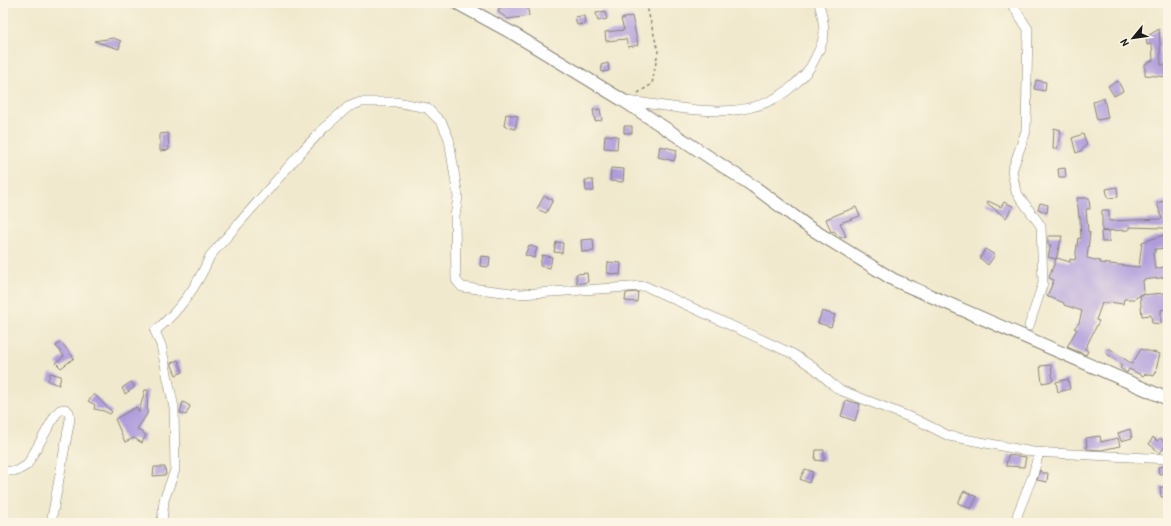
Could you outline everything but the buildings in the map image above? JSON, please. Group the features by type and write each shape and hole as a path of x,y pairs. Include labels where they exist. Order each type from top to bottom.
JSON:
{"street":[{"path":"457,3 514,34 624,101 753,186 810,228 894,280 1168,399"},
{"path":"624,101 650,103 690,110 740,110 764,105 787,92 808,72 822,47 825,28 818,3"},
{"path":"1011,3 1028,29 1026,131 1012,170 1016,192 1041,226 1043,283 1029,326"},
{"path":"162,523 164,500 175,470 174,408 161,345 155,331 188,296 204,270 210,256 281,174 325,127 348,107 361,102 396,102 426,108 442,123 449,138 454,162 458,197 455,216 457,251 456,280 462,287 520,294 635,286 653,288 793,354 814,368 833,386 840,390 917,420 949,436 1039,452 1168,459"},
{"path":"3,471 17,471 27,465 56,414 60,410 65,409 69,412 70,419 51,523"},
{"path":"1016,523 1018,513 1033,475 1039,452"}],"path":[{"path":"624,101 652,84 658,51 646,3"}]}
